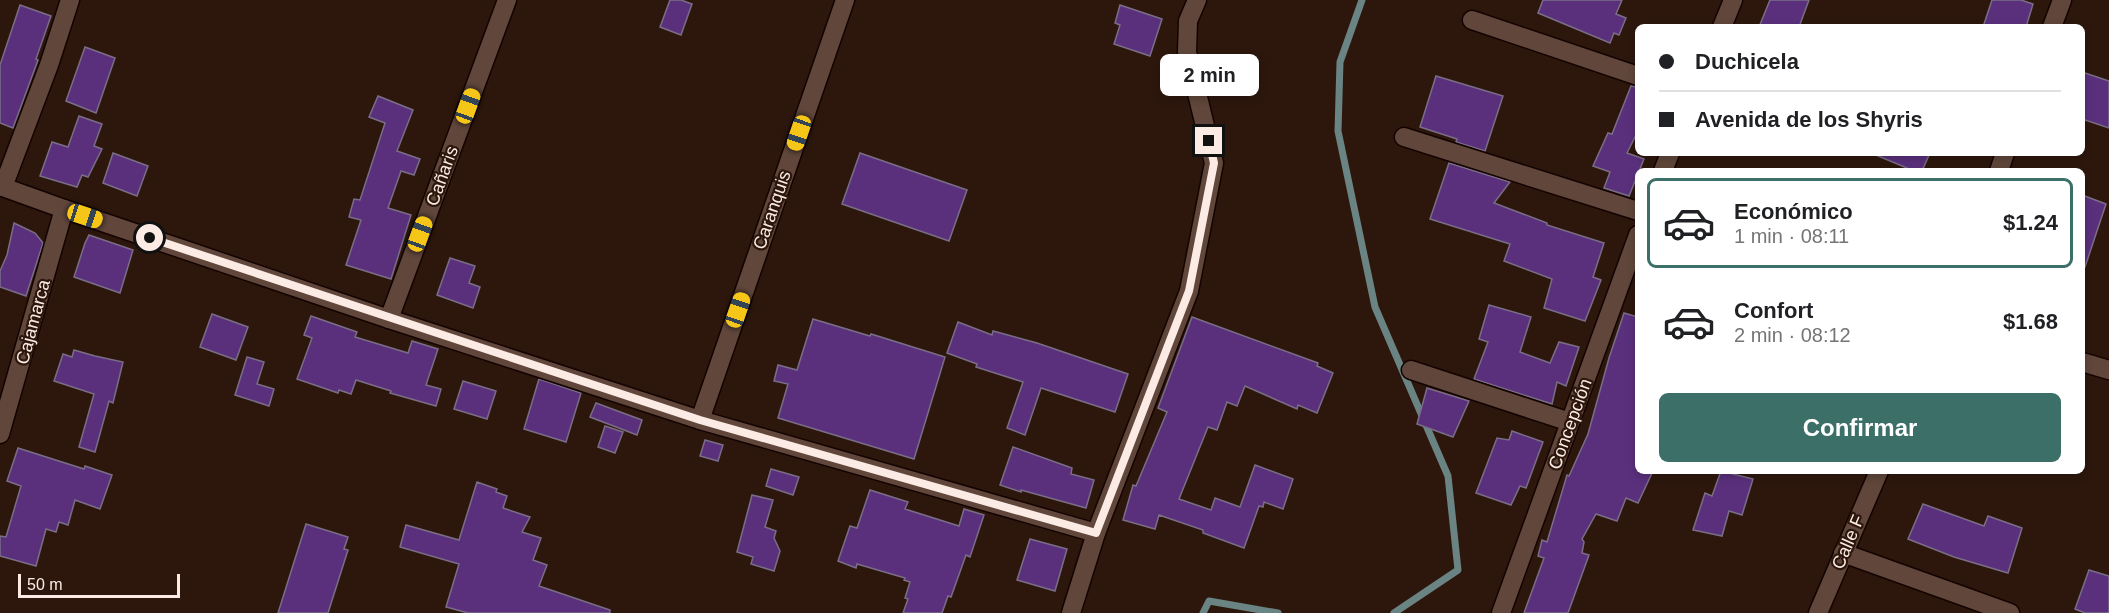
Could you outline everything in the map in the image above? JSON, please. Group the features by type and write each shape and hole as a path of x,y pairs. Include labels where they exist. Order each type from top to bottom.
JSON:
{"street":[{"path":"70,0 49,65 2,186 389,319 700,420 1096,533"},
{"name":"Cañaris","path":"389,319 507,0"},
{"name":"Caranquis","path":"700,420 845,0"},
{"path":"1071,613 1096,533 1189,291 1214,163 1187,52 1188,21 1197,0"},
{"path":"1723,24 1733,0"},
{"path":"2053,24 2062,0"},
{"path":"1472,20 1635,75"},
{"path":"1404,137 1635,210"},
{"name":"Cajamarca","path":"0,434 6,398 64,209"},
{"name":"Concepción","path":"1501,613 1635,243"},
{"path":"2085,363 2109,370"},
{"path":"1412,370 1570,422"},
{"name":"Calle F","path":"1818,613 1878,474"},
{"path":"1843,553 2010,613"}],"building":[{"path":"670,0 681,0 692,4 681,35 660,27"},
{"path":"1543,0 1622,0 1616,14 1626,18 1619,35 1614,33 1610,43 1538,13"},
{"path":"1770,0 1809,0 1800,24 1760,24"},
{"path":"1992,0 2021,0 2033,4 2027,24 1984,24"},
{"path":"20,5 51,16 36,59 38,60 13,128 0,123 0,65"},
{"path":"1120,5 1162,19 1150,56 1114,44 1120,25 1115,23"},
{"path":"85,47 115,58 96,113 66,101"},
{"path":"2085,73 2109,81 2109,128 2085,120"},
{"path":"1436,76 1503,96 1485,151 1420,127"},
{"path":"1631,86 1635,87 1635,137 1627,153 1644,159 1640,168 1635,168 1635,181 1629,196 1604,188 1610,172 1593,166 1608,133 1612,134"},
{"path":"378,96 413,110 397,151 420,159 414,175 401,171 388,208 411,215 391,279 346,265 361,220 349,217 354,199 360,200 385,123 369,117"},
{"path":"79,116 102,124 94,146 102,149 88,177 82,175 77,187 40,176 52,142 68,147"},
{"path":"113,153 148,166 137,196 103,183"},
{"path":"860,153 967,190 949,241 842,204"},
{"path":"1878,156 1929,156 1923,168 1907,168"},
{"path":"1449,163 1510,182 1494,203 1547,223 1547,225 1604,243 1593,277 1601,280 1585,321 1544,308 1552,279 1504,261 1510,244 1430,219"},
{"path":"2085,196 2106,204 2085,267"},
{"path":"14,223 35,233 43,243 26,296 0,287 0,271 7,255"},
{"path":"89,235 133,250 120,293 74,277"},
{"path":"450,258 475,266 469,283 480,287 473,308 437,295"},
{"path":"1489,305 1531,317 1520,352 1550,363 1559,342 1579,347 1566,386 1557,382 1552,404 1474,379 1488,342 1479,339"},
{"path":"1624,313 1635,316 1635,474 1652,474 1638,503 1626,498 1617,521 1596,514 1582,539 1584,542 1582,553 1589,555 1568,613 1524,613 1544,558 1538,556 1542,540 1547,542 1567,475 1569,476 1588,434"},
{"path":"212,314 248,327 236,360 200,347"},
{"path":"311,316 357,332 355,337 408,353 412,341 438,349 426,385 441,389 436,406 390,393 391,391 356,380 351,394 339,390 338,393 297,379 312,338 304,335"},
{"path":"1192,317 1318,363 1317,366 1333,373 1317,413 1298,405 1297,409 1245,386 1237,406 1227,402 1217,430 1208,427 1179,499 1211,510 1215,498 1240,507 1255,465 1293,479 1283,509 1264,502 1263,507 1259,506 1244,548 1203,533 1203,530 1159,515 1155,529 1123,520 1133,485 1136,486 1167,412 1158,408"},
{"path":"813,319 945,357 914,459 778,418 788,384 774,381 778,365 797,370"},
{"path":"958,322 992,335 993,331 1037,343 1128,374 1115,412 1041,388 1025,435 1007,428 1023,382 976,367 977,364 947,353"},
{"path":"74,350 123,362 113,403 109,401 95,452 79,447 94,394 54,381 63,354 72,357"},
{"path":"247,357 264,362 257,384 274,389 269,406 235,395"},
{"path":"539,379 581,393 566,442 524,429"},
{"path":"463,381 496,391 487,419 454,409"},
{"path":"1427,388 1469,401 1453,437 1417,424"},
{"path":"596,403 642,420 637,435 590,417"},
{"path":"605,426 623,432 615,453 598,447"},
{"path":"1512,431 1543,442 1526,488 1520,486 1511,505 1476,493 1497,438 1509,440"},
{"path":"705,440 723,445 718,461 700,456"},
{"path":"1013,447 1072,468 1071,474 1094,480 1086,508 1000,485"},
{"path":"18,448 84,469 85,466 112,475 100,509 75,500 68,525 59,522 56,532 46,529 36,566 0,556 0,536 6,537 21,486 7,481"},
{"path":"771,469 799,477 793,495 766,486"},
{"path":"1720,474 1733,474 1753,479 1742,515 1729,511 1722,536 1693,530 1705,493 1712,496"},
{"path":"477,482 497,489 496,492 507,496 503,508 530,517 522,532 541,538 533,560 547,565 539,586 610,610 610,613 468,613 446,607 459,564 400,547 406,525 459,540"},
{"path":"870,490 908,502 905,509 959,526 964,509 984,515 970,557 966,555 951,597 948,596 942,613 903,613 910,582 904,580 905,578 857,564 856,568 838,561 850,526 857,528"},
{"path":"752,495 773,500 765,527 776,531 774,538 780,551 774,571 751,564 753,557 737,552"},
{"path":"1923,504 1984,526 1988,516 2022,528 2008,573 1954,557 1908,539"},
{"path":"306,524 348,537 344,549 348,550 328,613 278,613"},
{"path":"1030,539 1067,549 1055,591 1017,580"},
{"path":"2089,570 2109,576 2109,613 2085,613 2075,609"}],"waterway":[{"path":"1362,0 1340,62 1338,131 1375,307 1448,476 1458,570 1394,613"},
{"path":"1203,613 1209,601 1278,613"}],"route":[{"path":"150,238 389,319 700,420 1096,533 1189,291 1214,163 1209,141"}]}
